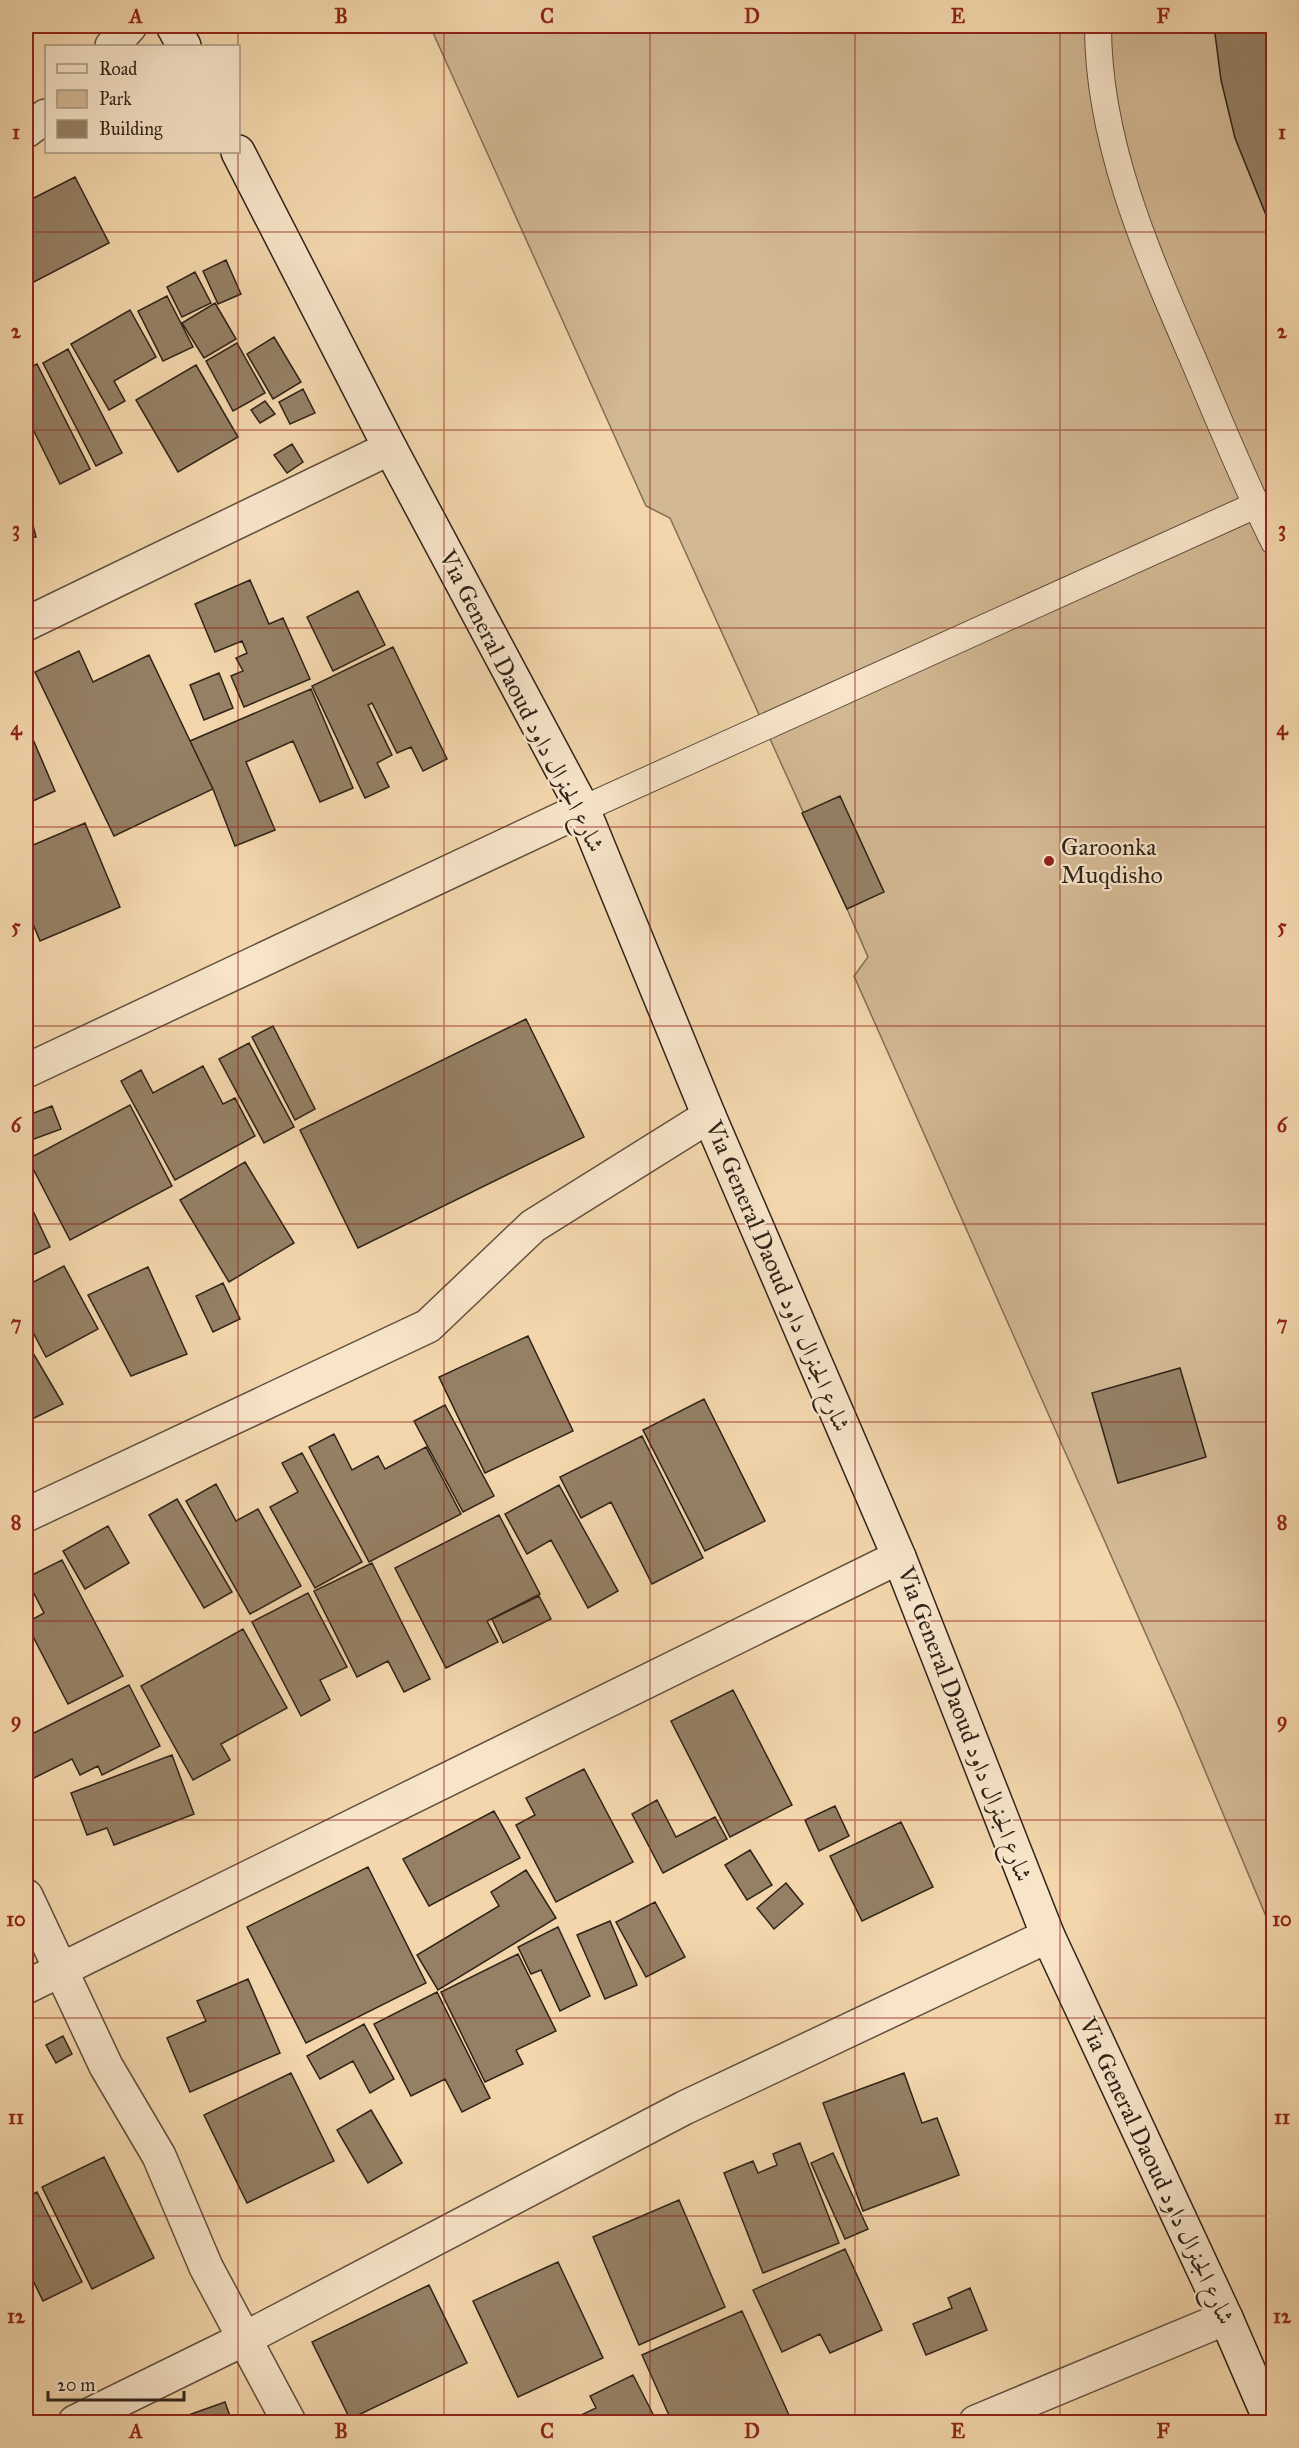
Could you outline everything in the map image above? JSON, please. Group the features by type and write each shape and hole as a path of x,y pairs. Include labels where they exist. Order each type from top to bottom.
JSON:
{"street":[{"path":"113,45 130,26"},
{"path":"173,26 183,45"},
{"path":"26,131 45,117"},
{"name":"Via General Daoud شارع الجنرال داود","path":"239,153 390,448 584,809 709,1116 900,1557 1048,1936 1226,2318 1271,2422"},
{"path":"26,624 390,448"},
{"path":"26,1071 584,809"},
{"path":"26,1515 428,1326 532,1226 709,1116"},
{"path":"26,1987 900,1557"},
{"path":"26,1896 106,2067 159,2156 206,2267 289,2422"},
{"path":"75,2422 244,2339 684,2108 1048,1936"},
{"path":"976,2422 1226,2318"}],"lane":[{"path":"1098,26 1098,53 1115,155 1143,242 1274,542"},
{"path":"584,809 1256,505"}],"green space":[{"name":"Garoonka Muqdisho","path":"430,26 1273,26 1273,1933 1180,1711 854,976 868,957 847,909 670,518 646,506"}],"building":[{"path":"1214,26 1274,26 1274,235 1235,138 1221,80"},
{"path":"75,177 109,243 26,286 26,202"},
{"path":"226,260 241,294 218,304 203,271"},
{"path":"195,272 211,303 182,317 167,287"},
{"path":"167,296 193,347 163,361 138,311"},
{"path":"215,303 236,339 204,358 182,323"},
{"path":"130,310 156,357 114,381 125,401 109,410 71,344"},
{"path":"274,337 301,382 273,399 247,354"},
{"path":"237,343 265,393 233,411 206,361"},
{"path":"68,349 122,453 96,466 43,363"},
{"path":"37,364 90,469 60,484 26,415 26,369"},
{"path":"196,365 238,437 178,472 136,400"},
{"path":"303,389 315,413 290,424 279,402"},
{"path":"265,401 275,414 260,423 251,410"},
{"path":"292,444 303,462 287,473 274,455"},
{"path":"31,518 36,537 26,539 26,519"},
{"path":"250,580 269,624 283,618 310,679 244,707 231,676 243,671 236,658 247,653 242,641 215,652 195,604"},
{"path":"358,591 385,645 333,671 307,617"},
{"path":"393,647 447,759 423,771 411,747 397,753 372,703 368,705 392,755 377,763 389,787 365,798 312,686"},
{"path":"79,651 93,682 149,655 213,789 114,836 35,672"},
{"path":"219,673 233,708 204,720 190,685"},
{"path":"311,689 353,788 320,802 293,741 246,762 275,830 235,846 213,789 190,741"},
{"path":"26,723 55,791 26,804"},
{"path":"840,796 884,892 847,909 802,813"},
{"path":"85,823 120,907 40,941 26,907 26,848"},
{"path":"526,1019 584,1137 358,1248 300,1130"},
{"path":"273,1026 315,1109 295,1120 252,1037"},
{"path":"249,1043 294,1127 264,1143 219,1059"},
{"path":"203,1066 223,1104 235,1098 255,1136 175,1180 121,1081 141,1070 153,1093"},
{"path":"130,1105 172,1186 70,1240 28,1159"},
{"path":"52,1106 61,1129 26,1142 26,1116"},
{"path":"245,1162 294,1243 229,1282 180,1200"},
{"path":"26,1196 50,1247 26,1258"},
{"path":"64,1266 98,1329 46,1357 26,1319 26,1286"},
{"path":"148,1267 187,1354 131,1376 88,1295"},
{"path":"223,1283 240,1319 213,1332 196,1296"},
{"path":"528,1336 573,1431 485,1473 439,1377"},
{"path":"26,1341 63,1404 26,1422"},
{"path":"1180,1368 1206,1457 1118,1483 1092,1393"},
{"path":"704,1399 765,1521 705,1551 643,1430"},
{"path":"445,1405 494,1496 463,1512 414,1421"},
{"path":"334,1434 352,1470 378,1456 385,1469 426,1447 461,1514 369,1562 309,1447"},
{"path":"642,1436 703,1558 652,1584 611,1502 581,1518 560,1477"},
{"path":"302,1453 362,1562 315,1588 270,1507 298,1492 282,1463"},
{"path":"216,1484 236,1521 258,1509 301,1586 250,1614 186,1501"},
{"path":"559,1485 618,1591 588,1608 551,1540 527,1554 505,1514"},
{"path":"177,1499 232,1592 204,1608 149,1515"},
{"path":"499,1515 540,1594 487,1621 498,1642 446,1668 395,1568"},
{"path":"108,1526 129,1563 85,1589 63,1551"},
{"path":"62,1560 123,1676 68,1704 26,1623 44,1613 26,1578"},
{"path":"372,1563 430,1679 404,1692 388,1661 357,1677 314,1591"},
{"path":"308,1593 347,1667 320,1680 330,1700 301,1716 252,1622"},
{"path":"539,1596 551,1619 503,1643 492,1619"},
{"path":"243,1629 287,1708 221,1744 230,1760 193,1780 141,1686"},
{"path":"129,1685 160,1746 102,1775 98,1766 80,1775 72,1759 28,1781 26,1737"},
{"path":"733,1690 792,1805 730,1837 671,1721"},
{"path":"172,1755 194,1814 114,1845 107,1828 87,1835 71,1793"},
{"path":"584,1769 633,1862 556,1902 516,1825 535,1815 526,1798"},
{"path":"657,1800 676,1837 715,1817 727,1839 663,1873 632,1814"},
{"path":"835,1806 849,1836 819,1851 805,1820"},
{"path":"494,1811 520,1858 429,1906 403,1859"},
{"path":"901,1822 933,1887 862,1921 830,1856"},
{"path":"750,1850 772,1885 747,1900 725,1865"},
{"path":"368,1867 426,1983 306,2043 247,1927"},
{"path":"526,1870 556,1918 438,1990 417,1955 499,1906 491,1892"},
{"path":"786,1883 803,1904 774,1929 757,1908"},
{"path":"655,1902 685,1957 646,1977 616,1922"},
{"path":"610,1921 637,1985 605,1999 577,1935"},
{"path":"558,1927 590,1996 560,2011 541,1970 531,1974 518,1947"},
{"path":"518,1954 556,2031 516,2050 523,2064 485,2082 441,1992"},
{"path":"248,1979 280,2053 190,2092 167,2038 206,2021 197,2001"},
{"path":"437,1992 490,2098 462,2112 445,2079 411,2096 374,2024"},
{"path":"364,2024 394,2079 370,2093 353,2061 320,2079 307,2056"},
{"path":"63,2036 72,2054 56,2063 46,2045"},
{"path":"291,2073 334,2161 247,2203 204,2115"},
{"path":"904,2073 922,2123 937,2118 959,2175 863,2211 823,2103"},
{"path":"371,2110 402,2163 368,2183 337,2130"},
{"path":"800,2143 839,2243 763,2273 724,2173 753,2161 758,2173 777,2165 773,2154"},
{"path":"833,2153 868,2229 845,2239 811,2163"},
{"path":"104,2157 154,2258 92,2289 42,2187"},
{"path":"37,2192 82,2282 43,2301 26,2266 26,2198"},
{"path":"679,2200 725,2307 639,2345 593,2237"},
{"path":"845,2249 882,2330 830,2353 820,2334 782,2352 753,2290"},
{"path":"558,2262 603,2358 518,2397 473,2301"},
{"path":"429,2285 467,2363 350,2419 312,2342"},
{"path":"970,2288 987,2330 926,2355 913,2324 952,2308 948,2298"},
{"path":"742,2311 789,2415 773,2422 672,2422 642,2355"},
{"path":"633,2375 657,2422 582,2422 579,2416 596,2408 590,2396"},
{"path":"225,2402 232,2422 169,2422"}],"place":[{"name":"Garoonka Muqdisho","path":"1049,861"}]}
